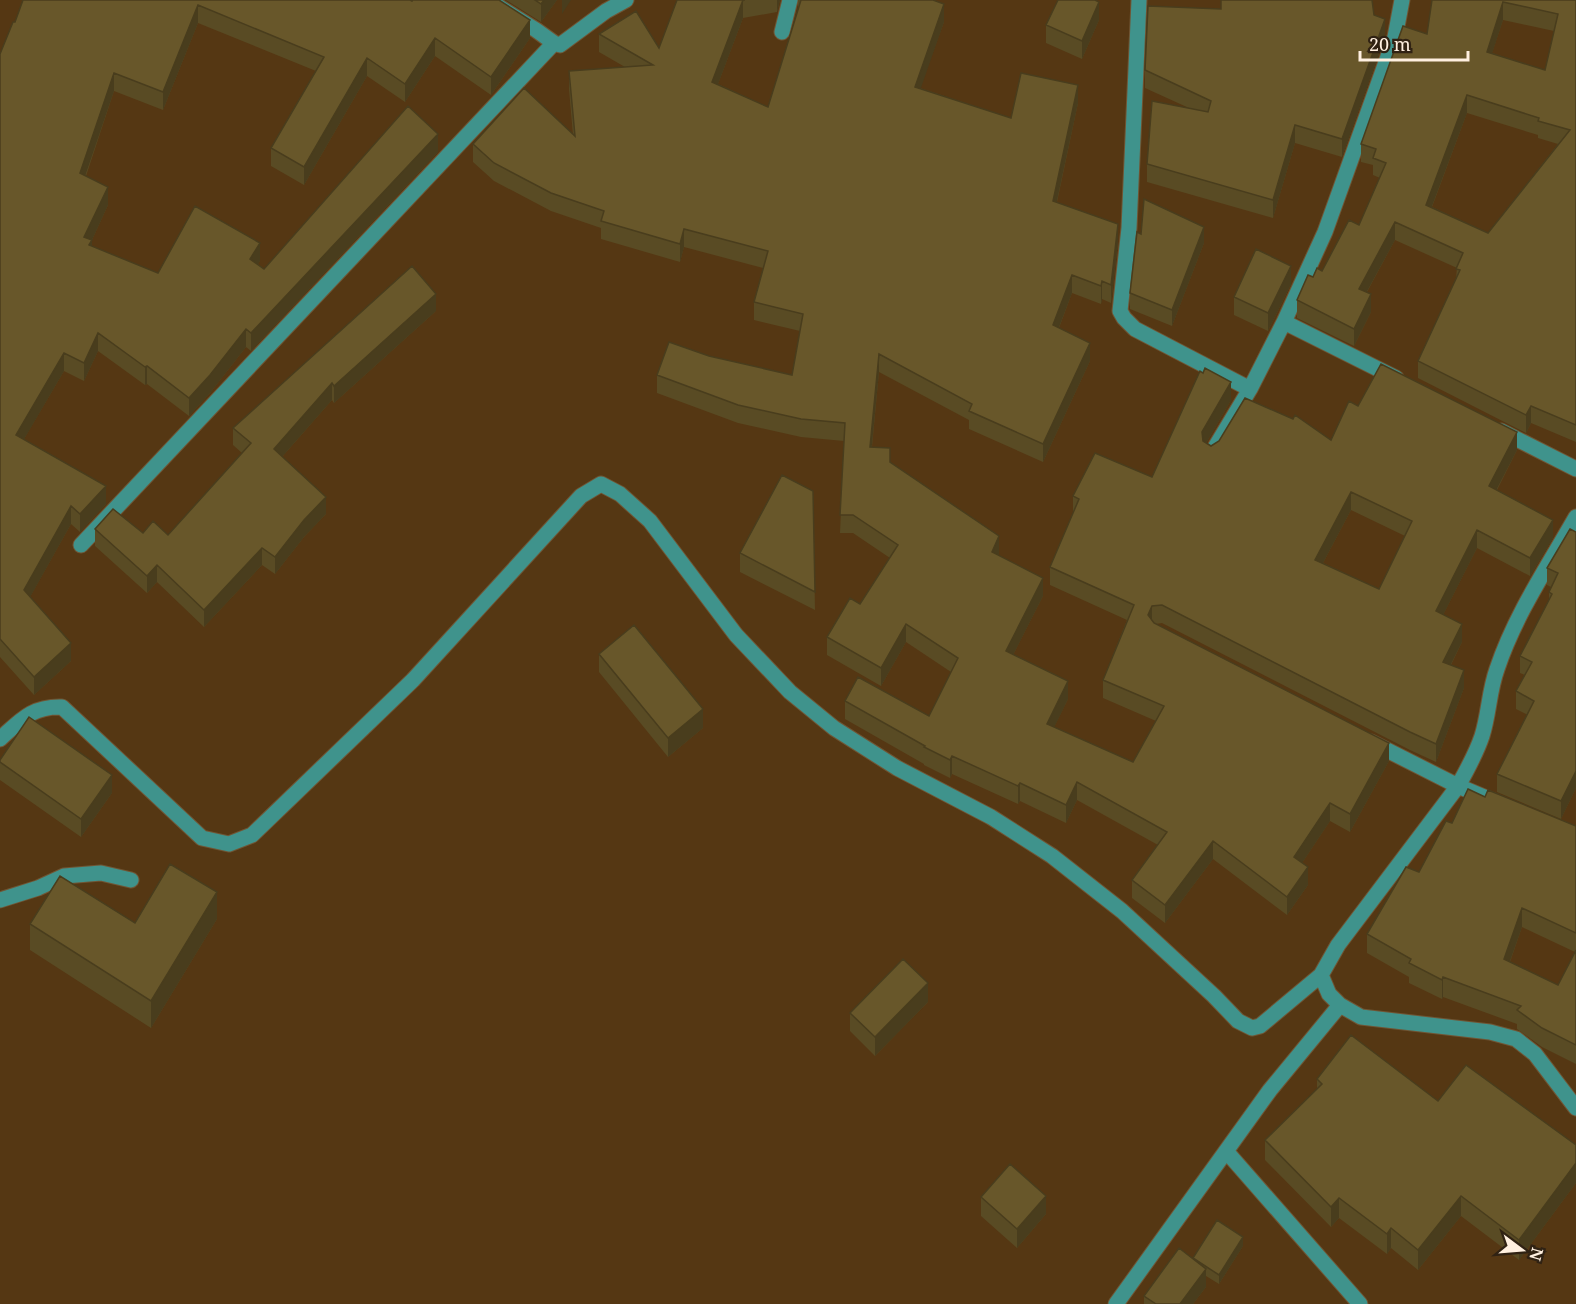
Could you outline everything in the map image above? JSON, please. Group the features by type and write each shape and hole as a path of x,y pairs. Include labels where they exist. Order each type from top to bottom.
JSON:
{"street":[{"path":"488,0 560,45 606,11 626,0"},
{"path":"783,32 790,0"},
{"path":"1139,0 1129,228 1120,310 1124,318 1135,329 1250,389"},
{"path":"1211,454 1250,389 1325,232 1395,37 1402,0"},
{"path":"81,545 552,42"},
{"path":"1284,321 1409,385"},
{"path":"1492,427 1576,469"},
{"path":"0,739 26,715 46,706 62,707 202,838 229,844 252,836 413,680 580,496 601,484 620,494 650,521 736,635 790,692 834,728 897,768 991,817 1052,856 1122,911 1238,1021 1252,1028 1260,1026 1321,975 1338,945 1458,786 1471,763 1482,735 1497,668 1511,634 1576,518"},
{"path":"1354,733 1458,786 1515,809"},
{"path":"0,900 38,888 64,876 101,873 131,880"},
{"path":"1321,975 1329,994 1340,1005 1362,1017 1490,1032 1516,1039 1535,1054 1576,1108"},
{"path":"1116,1304 1270,1090 1340,1005"},
{"path":"1226,1151 1360,1304"}],"building":[{"path":"23,0 499,0 530,20 491,77 435,38 405,84 367,58 304,167 271,148 324,57 198,5 163,92 114,73 80,173 108,187 84,237 92,240 89,245 158,273 195,206 260,243 250,259 264,269 408,106 438,134 251,333 246,329 189,398 98,333 84,363 64,353 16,435 106,486 80,514 71,506 24,590 71,643 34,677 0,639 0,54"},
{"path":"677,0 743,0 712,82 768,107 801,0 933,0 944,4 915,87 1011,118 1021,73 1078,85 1053,201 1118,224 1111,285 1102,281 1101,286 1072,275 1053,325 1090,343 1043,444 969,411 972,404 879,354 870,447 890,448 890,462 999,536 992,552 1043,578 1006,651 1068,681 1047,724 1133,762 1164,706 1103,680 1134,605 1050,567 1079,499 1073,496 1095,453 1152,477 1200,371 1203,373 1205,368 1231,382 1202,432 1203,441 1211,446 1219,441 1245,398 1293,419 1295,415 1331,440 1349,401 1358,406 1381,364 1517,432 1489,486 1553,520 1530,558 1477,530 1436,611 1462,624 1443,662 1464,670 1436,744 1162,605 1152,606 1148,615 1154,623 1389,743 1350,814 1330,803 1294,857 1308,867 1287,897 1213,841 1165,905 1132,880 1167,832 1077,782 1066,805 1020,783 1018,786 952,756 950,760 845,701 858,677 929,716 958,658 906,624 881,668 827,637 850,598 860,604 898,545 853,515 840,515 845,423 801,419 738,405 657,375 669,342 709,356 792,375 803,314 754,302 768,251 684,229 680,244 601,221 604,211 551,193 494,163 473,144 524,88 575,136 569,71 653,65 599,34 636,11 659,48","holes":["1351,492 1412,521 1379,589 1315,560"]},
{"path":"1058,0 1095,0 1099,2 1082,41 1046,25"},
{"path":"1221,0 1372,0 1374,15 1385,19 1342,139 1295,125 1273,200 1147,164 1152,101 1208,112 1211,101 1145,70 1148,6 1221,9"},
{"path":"1432,0 1576,0 1576,425 1531,406 1526,415 1418,361 1460,270 1456,269 1463,253 1395,222 1359,289 1371,294 1354,329 1297,300 1308,275 1313,277 1317,268 1322,271 1349,220 1359,225 1386,163 1373,158 1376,149 1361,144 1403,26 1427,34","holes":["1503,2 1558,14 1545,70 1487,52","1467,95 1570,130 1488,233 1426,205"]},
{"path":"1144,199 1204,227 1172,310 1130,293 1137,232 1141,234"},
{"path":"1256,249 1291,266 1268,313 1234,297"},
{"path":"412,266 436,294 334,386 332,383 274,449 326,497 304,520 275,557 262,548 204,610 157,565 147,576 95,529 113,509 143,533 153,521 168,535 251,443 233,428"},
{"path":"782,475 813,491 815,592 740,553"},
{"path":"1570,529 1576,532 1576,771 1561,801 1497,774 1534,701 1516,691 1532,662 1520,656 1552,594 1549,592 1558,573 1547,568"},
{"path":"634,625 703,709 668,738 599,654"},
{"path":"29,717 112,775 81,819 0,762"},
{"path":"1468,789 1485,797 1488,790 1576,826 1576,933 1522,908 1504,959 1558,985 1576,950 1576,1045 1542,1028 1517,1010 1521,1006 1443,977 1442,980 1409,963 1411,959 1367,934 1406,867 1419,872 1446,821 1452,823"},
{"path":"170,864 217,892 151,1001 30,924 60,876 135,923"},
{"path":"903,959 928,983 875,1037 850,1013"},
{"path":"1351,1035 1438,1101 1466,1065 1576,1145 1576,1163 1519,1240 1461,1196 1418,1250 1391,1228 1387,1234 1339,1198 1331,1207 1265,1140 1322,1084 1317,1079"},
{"path":"1010,1164 1046,1196 1017,1229 981,1197"},
{"path":"1217,1220 1243,1237 1219,1275 1193,1258"},
{"path":"1179,1248 1206,1269 1180,1304 1156,1304 1144,1296"}]}
